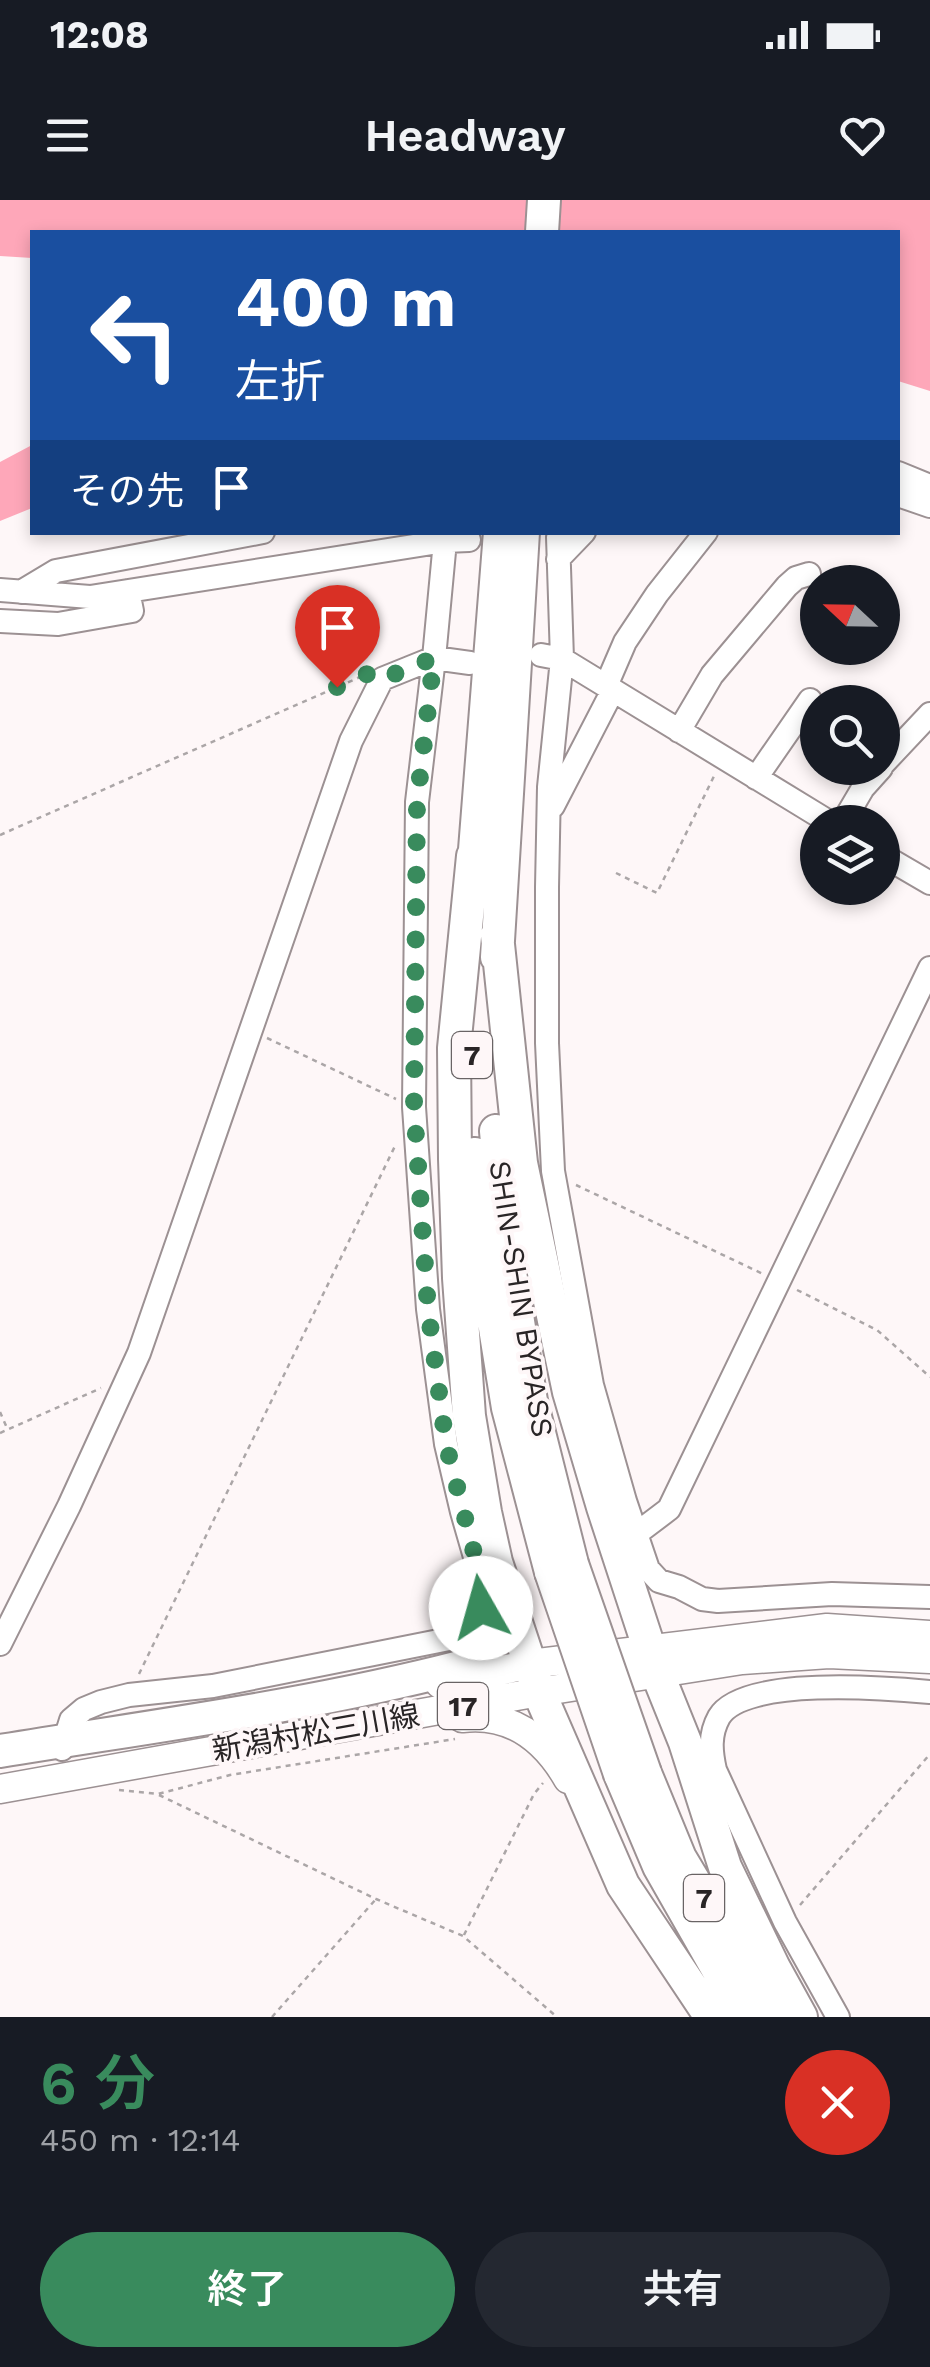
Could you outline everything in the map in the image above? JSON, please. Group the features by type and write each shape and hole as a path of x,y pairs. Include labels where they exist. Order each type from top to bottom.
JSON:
{"highway":[{"path":"520,230 522,200"},
{"path":"542,230 544,200"},
{"name":"SHIN-SHIN BYPASS","path":"484,536 473,856 472,1113 484,1260 508,1408 632,1773 659,1866 745,2017"},
{"name":"SHIN-SHIN BYPASS","path":"528,537 497,936 494,1110 508,1254 561,1568"},
{"path":"473,856 454,1048 455,1159 469,1416 496,1562 535,1678 623,1886 705,2016"},
{"path":"497,936 521,1163 569,1392 629,1548 655,1661 697,1743 725,1867 801,2017"},
{"path":"0,1755 340,1694 460,1668 489,1644 503,1612 484,1567 488,1520"},
{"name":"SHIN-SHIN BYPASS","path":"632,1773 776,2017"}],"main road":[{"name":"新潟村松三川線","path":"62,1745 655,1661 827,1628 930,1635"},
{"name":"新潟村松三川線","path":"655,1661 829,1654 930,1659"},
{"name":"新潟村松三川線","path":"0,1790 336,1729 535,1678"},
{"path":"336,1729 354,1735 479,1716 516,1725 538,1739 563,1770 610,1855"}],"street":[{"path":"900,474 930,486"},
{"path":"900,496 930,506"},
{"path":"11,591 56,571 247,535"},
{"path":"549,813 610,688 625,642 656,594 704,535"},
{"path":"11,591 90,597 484,536"},
{"path":"528,537 560,543 551,657 544,1169 629,1548 660,1581 702,1599 849,1594 930,1596"},
{"path":"62,1745 71,1720 100,1702 213,1686 454,1638 475,1625 481,1608 484,1567 446,1444 428,1309 417,1118 417,802 444,541"},
{"path":"679,731 712,676 787,586 800,577"},
{"path":"0,621 58,624 132,610 128,591"},
{"path":"551,657 610,688 801,805"},
{"path":"0,1644 130,1376 351,742 382,679 434,658 470,663"},
{"path":"756,778 800,714"},
{"path":"900,746 930,714"},
{"path":"900,866 930,883"},
{"path":"629,1548 669,1509 930,968"},
{"path":"838,2017 778,1930 715,1770 697,1743 739,1699 774,1691 853,1686 930,1692"}],"path":[{"path":"0,835 372,672 382,679"},
{"path":"616,873 657,894 722,758"},
{"path":"252,1030 417,1118"},
{"path":"129,1695 397,1143"},
{"path":"544,1169 877,1330 930,1377"},
{"path":"0,1433 130,1376"},
{"path":"0,1412 8,1430"},
{"path":"458,1738 230,1775 158,1794 463,1936 558,2017"},
{"path":"778,1930 930,1754"},
{"path":"463,1936 534,1794 549,1776"},
{"path":"272,2017 376,1898"}],"shaded area":[{"path":"0,200 930,200 930,391 900,382 900,230 30,230 30,258 0,256"},
{"path":"30,446 30,509 0,521 0,462"}],"route":[{"path":"337,687 372,672 382,679 434,658 417,802 414,1107 428,1309 446,1444 479,1572 481,1608"}]}
